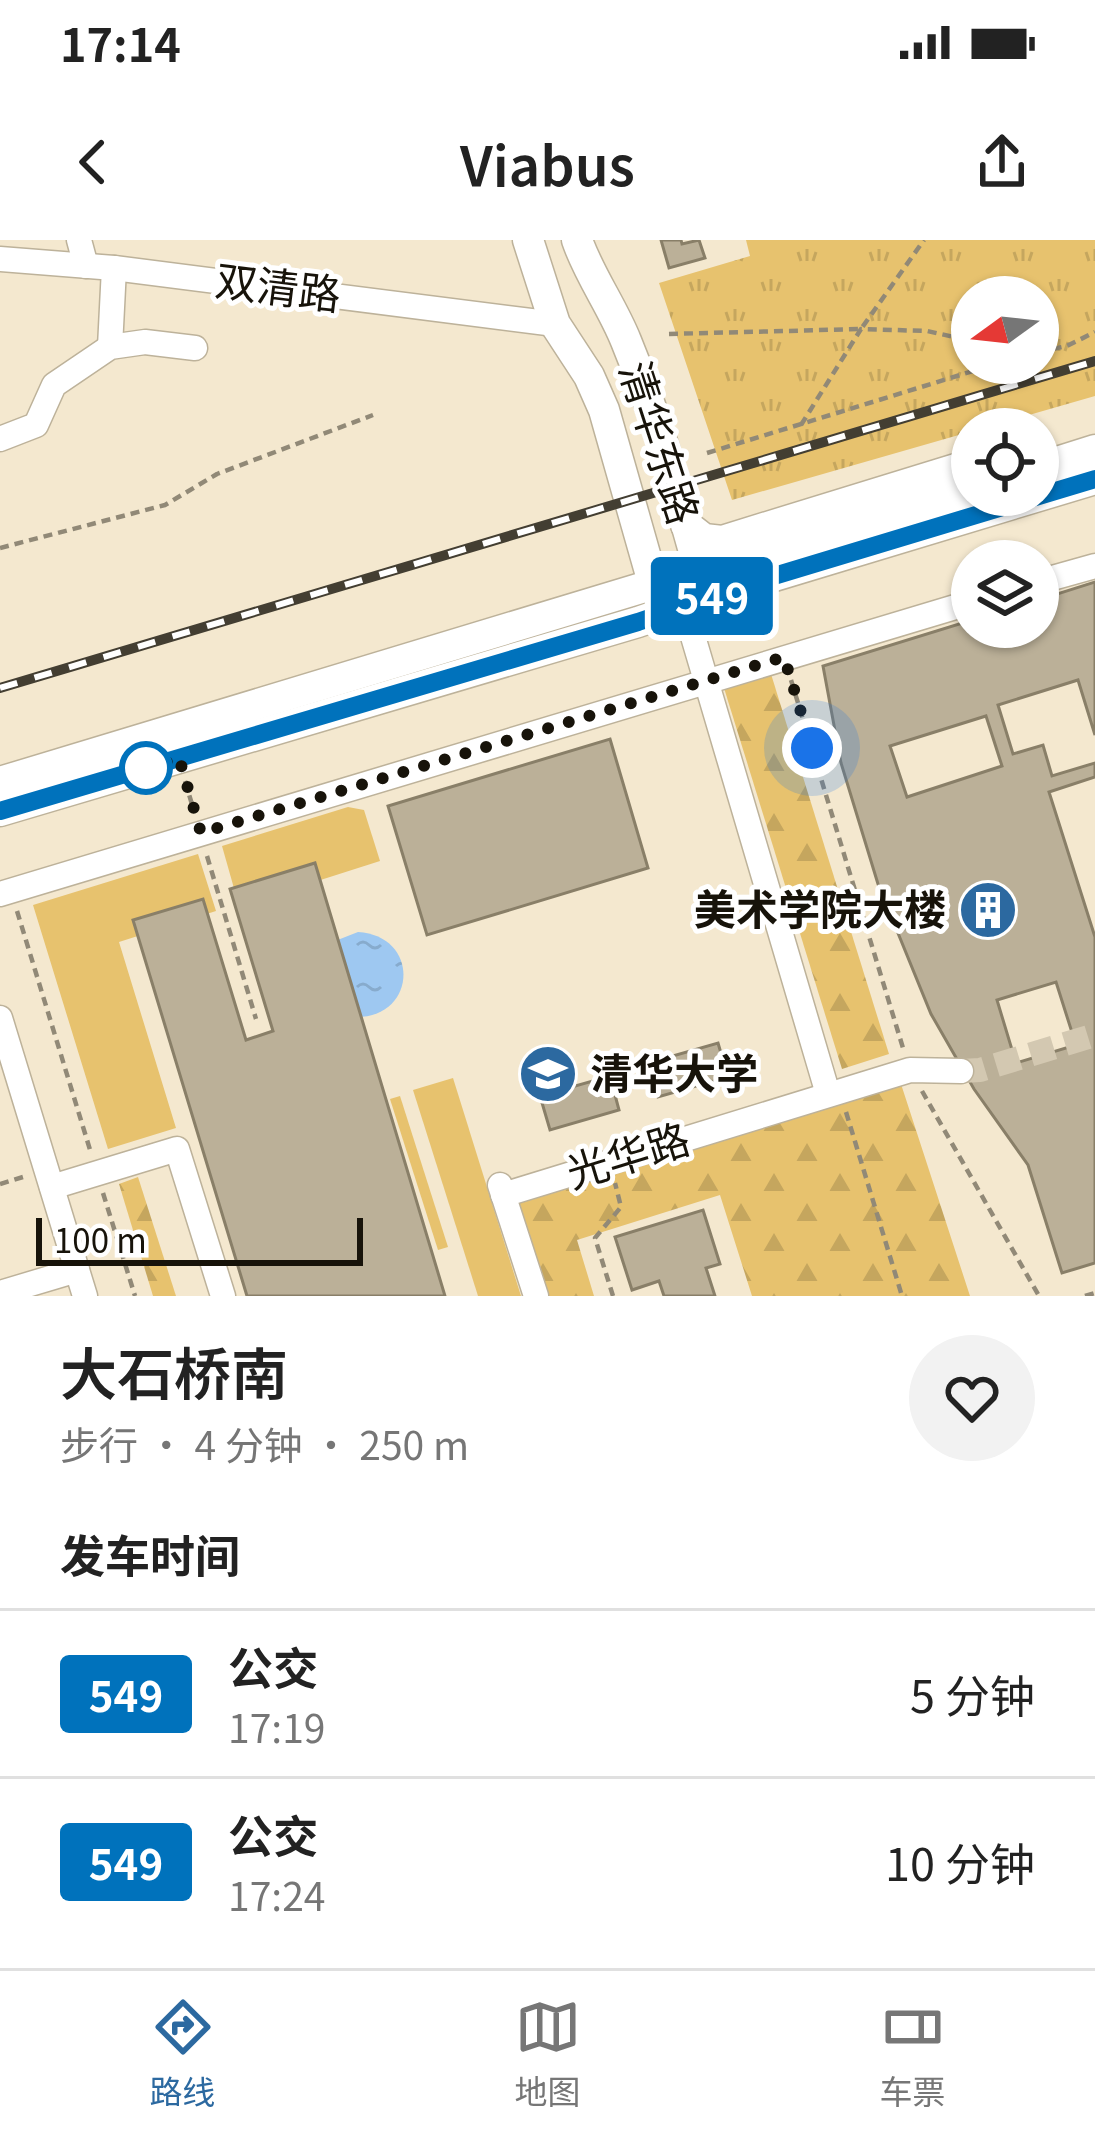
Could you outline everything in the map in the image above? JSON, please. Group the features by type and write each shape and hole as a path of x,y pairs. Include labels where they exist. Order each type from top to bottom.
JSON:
{"main road":[{"name":"清华东路","path":"528,240 555,324 590,376 604,410 654,586 684,606 700,573 686,524 639,374 578,240"},
{"path":"1059,441 1095,431"},
{"path":"1059,461 1095,450"},
{"path":"686,524 704,539 722,541 951,470"},
{"path":"0,811 638,622 1095,479"},
{"path":"0,782 951,495"}],"street":[{"path":"79,240 86,266"},
{"name":"双清路","path":"0,259 114,268 555,324"},
{"path":"110,347 114,268"},
{"path":"0,439 36,425 54,385 110,347 145,342 195,348"},
{"path":"1059,577 1095,566"},
{"path":"684,606 834,1092"},
{"path":"5,893 951,608"},
{"path":"0,1018 85,1296"},
{"name":"光华路","path":"536,1296 502,1190 910,1070 961,1071"},
{"path":"52,1187 177,1149 223,1296"},
{"path":"0,1293 77,1270"}],"path":[{"path":"801,425 924,240"},
{"path":"669,334 861,329 951,336"},
{"path":"1059,348 1095,332"},
{"path":"707,454 951,378"},
{"path":"0,548 165,505 217,474 373,415"},
{"path":"784,657 910,1070 1039,1296"},
{"path":"179,758 256,1019"},
{"path":"5,893 135,1296"},
{"path":"834,1092 902,1296"},
{"path":"609,1161 621,1207 595,1238 614,1296"},
{"path":"1085,1296 1095,1293"}],"green space":[{"path":"746,240 1095,240 1095,396 1053,408 951,408 951,437 732,500 659,283 750,256"},
{"path":"771,674 889,1054 842,1069 724,688"},
{"path":"348,807 364,810 380,861 239,906 222,846"},
{"path":"198,854 216,911 119,942 176,1128 108,1149 33,905"},
{"path":"453,1078 521,1296 478,1296 413,1090"},
{"path":"901,1084 970,1296 752,1296 720,1195 577,1240 594,1296 545,1296 516,1204"},
{"path":"400,1096 448,1247 438,1250 390,1099"},
{"path":"138,1177 176,1296 153,1296 119,1184"}],"water":[{"path":"358,932 379,937 393,948 403,978 389,1006 374,1015 352,1017 335,941"}],"building":[{"path":"661,240 681,240 682,244 699,240 705,258 669,268"},
{"name":"美术学院大楼","path":"1095,582 1095,735 1078,680 998,705 1013,754 1043,745 1052,776 1095,763 1095,777 1049,792 1095,937 1095,1263 1062,1273 1028,1165 974,1089 931,1014 878,884 841,763 823,666 951,626 951,648 1059,648 1059,593","holes":["986,716 1002,766 907,797 890,746","1056,982 1076,1045 1016,1063 997,1000"]},
{"path":"610,739 648,868 427,935 388,806"},
{"path":"315,863 445,1296 247,1296 133,920 203,899 246,1040 273,1031 230,889"},
{"path":"718,1043 728,1077 658,1097 648,1063"},
{"path":"610,1076 619,1110 550,1130 540,1096"},
{"path":"703,1210 720,1264 706,1268 715,1296 664,1296 659,1281 632,1290 615,1237"}],"tunnel":[{"path":"961,1071 980,1070 1095,1035"}],"railway":[{"path":"0,688 1095,361"}],"bus line":[{"name":"549","path":"0,811 638,622 1095,479"}],"place":[{"name":"美术学院大楼","path":"988,910"},
{"name":"清华大学","path":"548,1074"}],"route":[{"path":"146,768 179,758 201,833 784,657 812,748"}]}
